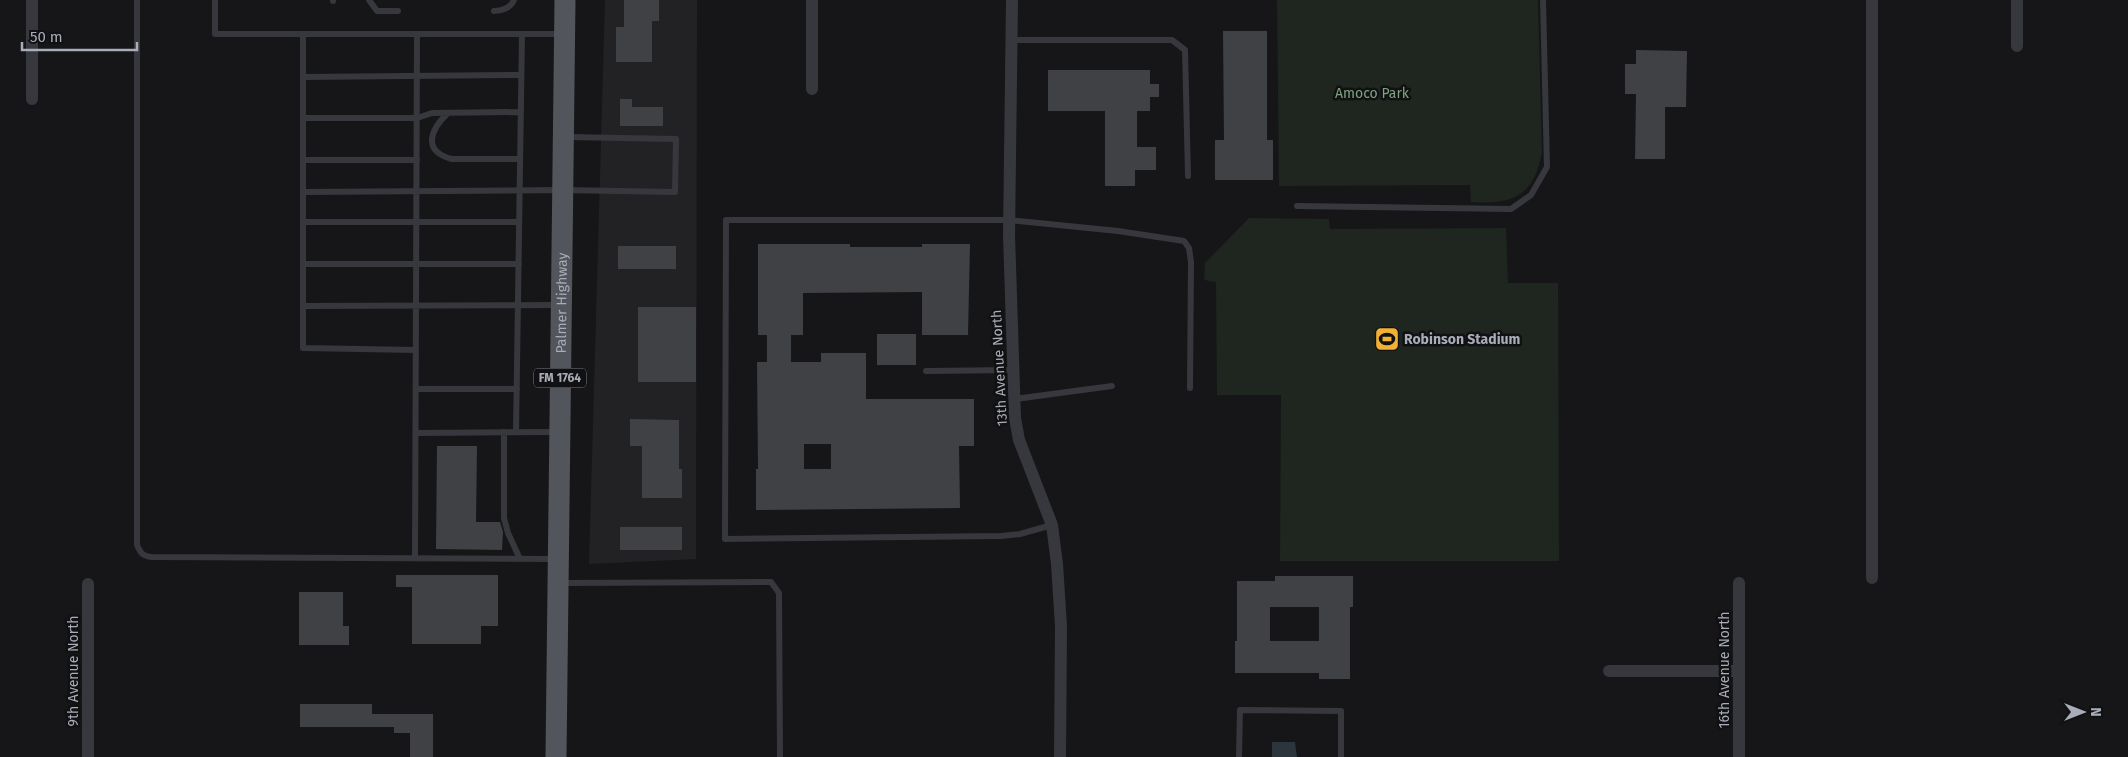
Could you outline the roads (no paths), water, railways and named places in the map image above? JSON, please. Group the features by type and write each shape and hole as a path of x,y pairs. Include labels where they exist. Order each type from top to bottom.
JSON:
{"main road":[{"name":"Palmer Highway","path":"556,757 565,0"}],"street":[{"path":"32,0 32,99"},
{"path":"812,0 812,89"},
{"name":"13th Avenue North","path":"1012,0 1009,220 1015,399 1019,440 1052,525 1057,564 1061,626 1060,757"},
{"path":"1872,0 1872,578"},
{"path":"2017,0 2017,46"},
{"name":"16th Avenue North","path":"1739,583 1739,757"},
{"name":"9th Avenue North","path":"88,584 88,757"},
{"path":"1609,671 1738,672"}],"lane":[{"path":"136,0 137,545 140,552 144,556 152,557 558,559"},
{"path":"215,0 215,34 564,34"},
{"path":"369,0 377,11 398,11"},
{"path":"494,11 500,11 512,4 514,0"},
{"path":"1297,206 1511,209 1531,195 1547,167 1544,0"},
{"path":"303,34 303,348 416,350"},
{"path":"415,558 417,34"},
{"path":"516,432 522,34"},
{"path":"1012,40 1172,40 1179,44 1185,50 1188,176"},
{"path":"303,77 521,76"},
{"path":"303,118 417,118 432,113 521,112"},
{"path":"448,113 436,125 432,138 436,151 443,156 452,159 520,159"},
{"path":"303,192 562,190 675,192 676,139 563,137"},
{"path":"303,160 417,160"},
{"path":"1052,525 1020,534 1001,536 725,540 726,220 1009,220 1118,231 1184,241 1189,248 1191,262 1190,388"},
{"path":"303,222 519,222"},
{"path":"303,264 518,264"},
{"path":"303,306 561,306"},
{"path":"926,371 1014,370"},
{"path":"1015,399 1112,386"},
{"path":"416,389 517,389"},
{"path":"416,432 560,432"},
{"path":"504,432 504,518 508,533 520,559"},
{"path":"558,583 772,582 779,593 780,757"},
{"path":"1239,757 1240,710 1341,712 1340,757"}],"place":[{"name":"Robinson Stadium","path":"1387,339"}],"park label":[{"name":"Amoco Park","path":"1372,93"}]}
